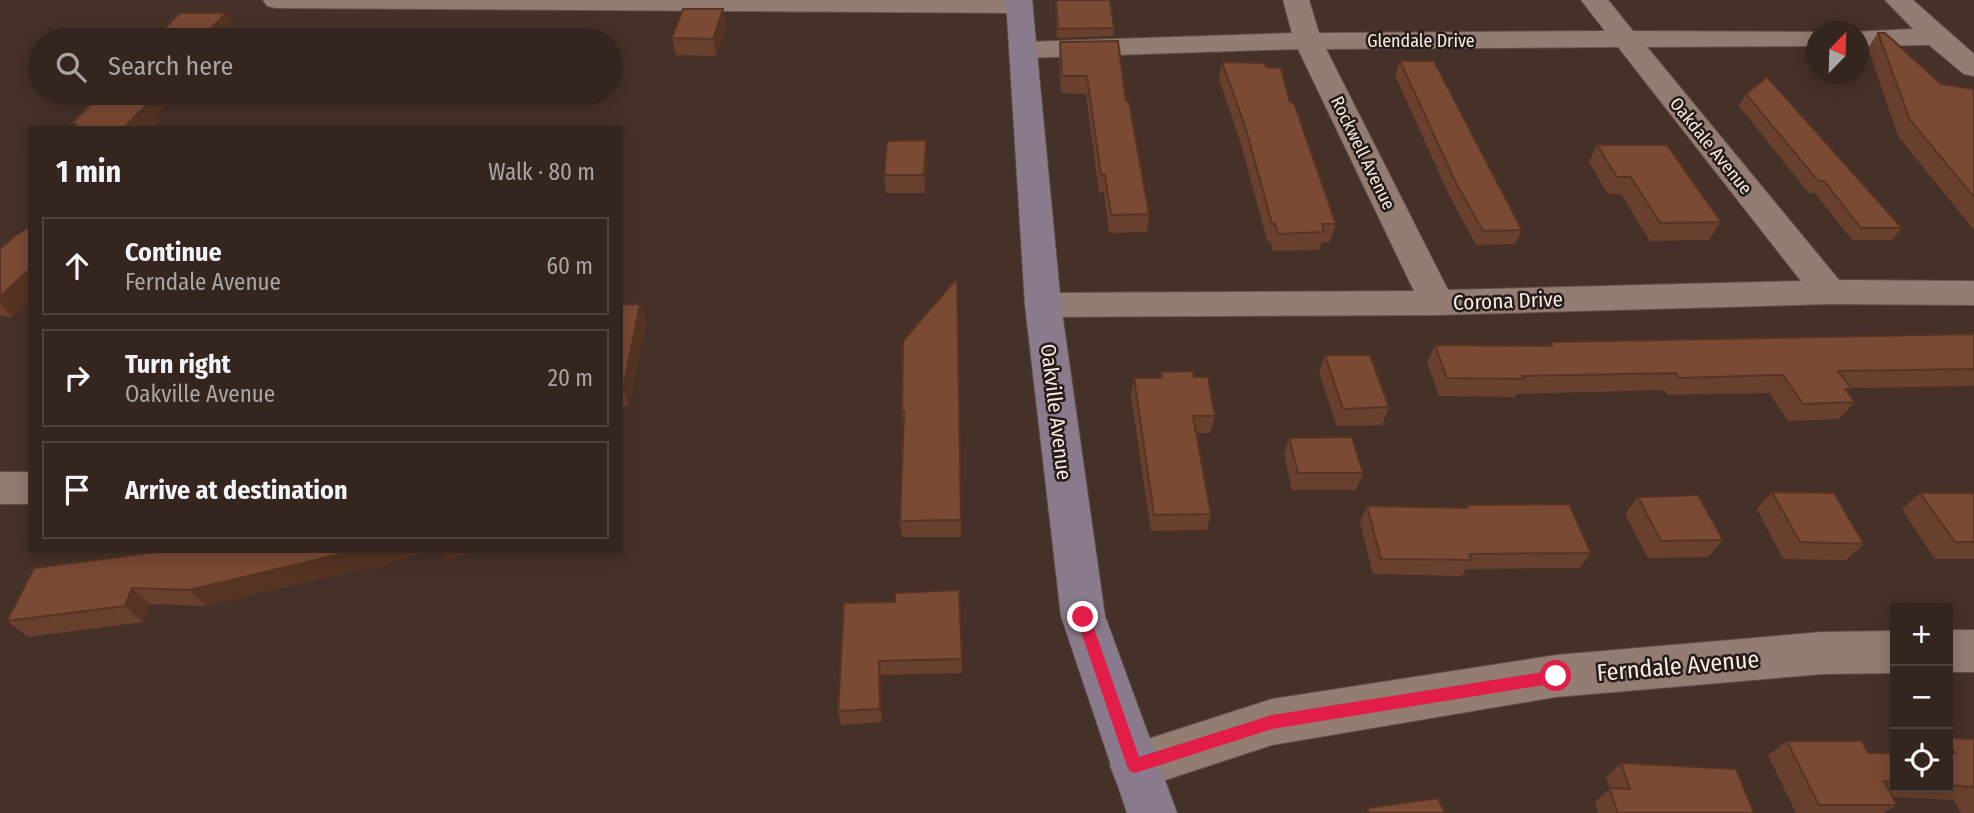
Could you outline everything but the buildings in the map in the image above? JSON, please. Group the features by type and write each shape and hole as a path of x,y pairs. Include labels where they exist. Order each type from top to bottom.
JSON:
{"street":[{"path":"276,0 1020,2"},
{"name":"Rockwell Avenue","path":"1296,0 1308,41 1437,303"},
{"name":"Oakdale Avenue","path":"1594,0 1829,292"},
{"path":"1898,0 1936,37 1974,68"},
{"name":"Oakville Avenue","path":"1020,2 1043,306 1083,617 1152,813"},
{"path":"1869,38 1936,37"},
{"name":"Glendale Drive","path":"1025,50 1308,41 1806,38"},
{"name":"Corona Drive","path":"1043,306 1437,303 1829,292 1974,293"},
{"path":"0,488 28,488"},
{"path":"1953,651 1974,651"},
{"name":"Ferndale Avenue","path":"1135,766 1272,722 1556,676 1822,653 1890,652"}],"route":[{"path":"1083,617 1135,766 1272,722 1556,676"}]}
